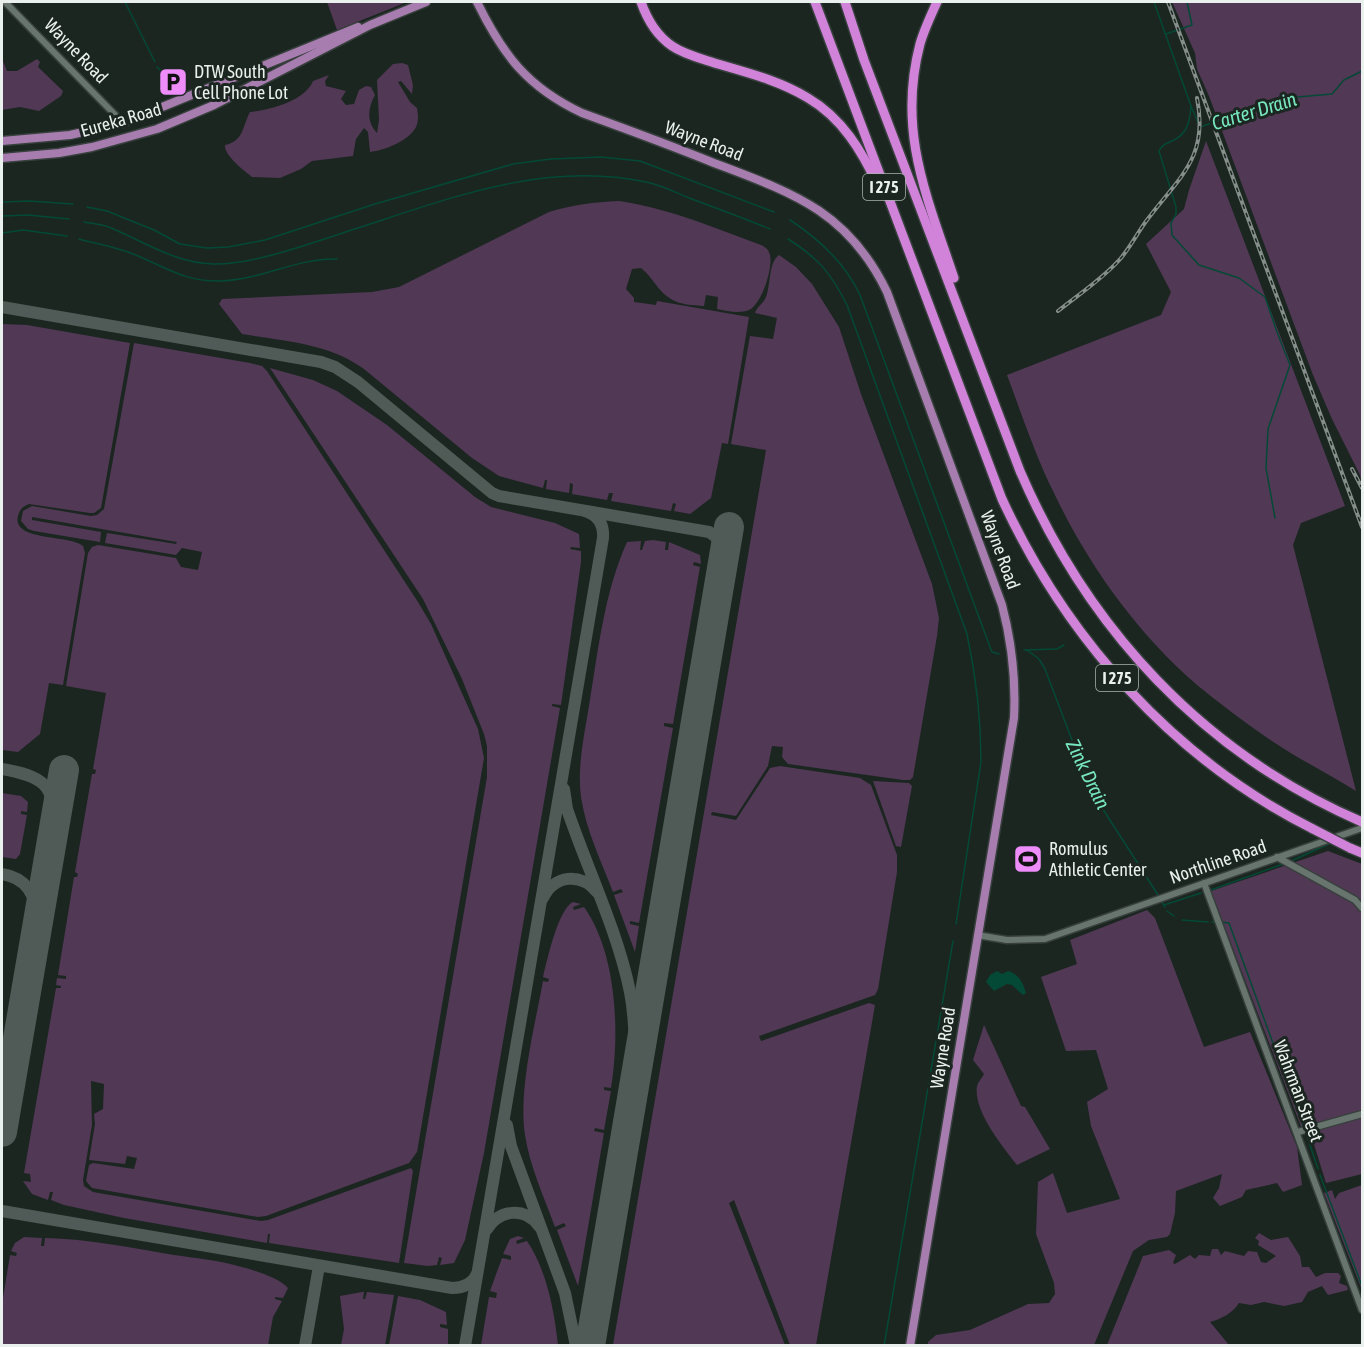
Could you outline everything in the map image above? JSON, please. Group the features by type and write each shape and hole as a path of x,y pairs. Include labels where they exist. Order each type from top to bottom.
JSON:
{"highway":[{"path":"642,2 648,20 672,46 685,53 753,74 794,90 825,110 842,126 857,145 868,165 929,318 954,372"},
{"name":"I 275","path":"815,2 1014,525 1055,597 1095,651 1139,702 1198,755 1266,803 1362,853"},
{"name":"I 275","path":"845,2 864,60 1020,471 1041,516 1087,595 1126,646 1170,694 1237,750 1300,792 1362,822"},
{"path":"937,2 920,42 914,70 913,140 922,183 960,296 978,361"}],"main road":[{"name":"Eureka Road","path":"2,158 69,152 157,129 214,105 370,25 426,2"},
{"name":"Wayne Road","path":"477,2 500,45 532,82 548,94 582,113 793,194 816,208 842,229 877,272 890,302 996,587 1013,657 1016,685 1014,718 910,1346"},
{"name":"Eureka Road","path":"2,141 70,135 123,123 341,33 370,25"},
{"path":"209,88 217,91 218,95 214,105"},
{"path":"24,139 18,143 16,148 26,157"}],"street":[{"name":"Wayne Road","path":"5,2 123,123"},
{"name":"Northline Road","path":"977,935 1007,940 1045,939 1362,828"},
{"path":"1277,857 1355,900 1362,908"},
{"name":"Wahrman Street","path":"1204,884 1298,1132 1362,1310"},
{"path":"1298,1132 1362,1114"}],"shaded area":[{"path":"327,2 407,2 337,30"},
{"path":"1172,2 1362,2 1362,486 1360,475 1313,375 1197,69 1195,53"},
{"path":"2,59 7,71 17,71 37,59 40,62 38,67 63,91 61,96 39,111 20,107 2,110"},
{"path":"393,64 408,65 413,85 412,94 401,81 398,82 410,102 417,108 418,120 413,132 396,144 370,152 368,132 364,128 356,139 353,156 312,161 301,169 280,178 252,177 228,153 225,145 239,137 250,112 267,109 295,99 309,88 313,81 329,75 325,81 326,86 346,91 341,99 346,105 354,104 359,90 366,86 371,87 375,95 371,105 370,119 377,133 379,120 377,80"},
{"path":"1206,141 1345,506 1301,523 1293,545 1356,791 1277,744 1222,705 1175,665 1134,620 1098,572 1067,520 1029,435 1007,375 1161,315 1171,292 1146,244 1184,209"},
{"path":"619,201 655,208 709,225 763,246 770,255 766,285 758,301 749,310 741,312 717,309 718,297 706,295 704,306 675,301 666,296 641,268 632,269 626,289 634,298 634,302 656,305 657,301 749,317 728,444 722,443 711,498 690,514 674,511 676,504 673,503 671,511 611,501 613,493 609,493 607,500 572,494 573,484 570,483 569,493 546,489 547,480 543,488 499,476 472,458 350,360 306,344 242,334 219,304 222,299 372,292 399,287 549,212 583,204"},
{"path":"779,255 796,267 812,284 839,327 861,394 932,584 939,618 937,636 913,777 910,780 788,764 782,757 783,747 772,746 768,766 736,816 712,812 711,815 736,820 770,768 780,766 860,778 871,785 897,855 897,872 878,989 875,995 759,1036 761,1041 869,1003 875,1005 816,1345 790,1345 734,1200 729,1203 785,1345 613,1345 766,450 731,444 750,336 773,339 777,318 755,313 766,297 771,269"},
{"path":"2,324 27,325 130,343 101,508 90,513 29,504 19,513 18,522 22,529 42,536 76,542 83,546 85,553 63,685 49,683 40,734 18,752 2,750"},
{"path":"134,343 250,363 262,366 267,371 431,624 478,729 484,758 417,1152 409,1163 258,1217 92,1188 86,1181 89,1165 93,1163 134,1169 137,1158 127,1156 125,1164 89,1160 95,1124 94,1114 103,1109 104,1084 91,1081 92,1125 84,1186 93,1192 261,1221 411,1168 413,1171 399,1263 269,1243 270,1234 268,1234 267,1243 64,1205 51,1200 53,1192 50,1192 48,1200 32,1194 23,1181 31,1182 30,1174 24,1173 56,988 61,988 56,985 57,978 66,979 66,976 58,975 74,877 78,874 75,872 92,774 95,774 96,770 93,769 106,693 66,686 88,553 92,547 98,545 176,558 181,567 198,570 202,552 182,548 176,555 105,543 107,533 176,544 177,542 32,517 32,520 101,532 100,542 34,531 28,529 21,521 23,511 32,506 91,516 97,515 104,509"},
{"path":"270,368 313,380 337,391 387,425 475,497 491,507 555,523 579,534 580,548 571,547 570,549 581,551 581,562 561,705 552,704 560,708 484,1153 465,1240 454,1263 440,1265 442,1258 439,1257 437,1265 404,1263 487,777 487,746 462,679 423,599"},
{"path":"641,541 640,550 642,550 645,541 666,542 665,550 668,550 669,542 700,555 701,564 694,562 693,565 700,567 673,724 664,723 664,726 673,728 639,923 630,921 630,924 639,926 635,952 614,895 623,892 621,889 613,892 586,821 581,797 580,763 607,602 619,561 627,542"},
{"path":"873,781 909,783 912,786 901,847 896,846"},
{"path":"2,793 21,796 28,802 27,812 21,811 21,814 27,815 20,854 16,859 2,857"},
{"path":"1328,851 1362,864 1362,1174 1326,1183 1309,1128 1302,1129 1211,891"},
{"path":"573,902 581,904 573,907 574,910 584,907 603,947 613,994 615,1019 611,1088 604,1087 604,1090 611,1091 604,1130 595,1128 594,1131 604,1133 578,1286 557,1230 566,1226 564,1223 555,1227 530,1159 523,1118 532,1037 543,981 548,982 549,979 543,977 558,925 563,914"},
{"path":"1147,910 1155,918 1204,1047 1250,1032 1297,1147 1302,1185 1283,1192 1277,1183 1246,1190 1242,1197 1220,1206 1213,1198 1219,1188 1222,1174 1176,1191 1175,1213 1170,1234 1167,1237 1149,1240 1133,1251 1094,1345 928,1345 928,1342 936,1335 970,1330 1028,1304 1049,1303 1055,1294 1054,1283 1036,1234 1038,1182 1053,1173 1067,1213 1120,1199 1091,1126 1087,1102 1108,1089 1096,1050 1066,1051 1041,977 1077,964 1070,940"},
{"path":"997,971 1002,974 1008,971 1015,974 1022,982 1026,993 1023,995 1012,985 1007,984 994,991 986,982 990,975"},
{"path":"984,1025 1021,1106 1025,1107 1050,1149 1017,1165 990,1128 977,1096 977,1086 984,1074 973,1060"},
{"path":"1362,1185 1362,1290 1324,1193 1332,1190 1335,1199 1339,1193"},
{"path":"1259,1233 1271,1240 1288,1237 1300,1256 1302,1267 1309,1267 1316,1277 1325,1273 1338,1273 1341,1276 1339,1283 1347,1286 1348,1290 1328,1295 1322,1286 1308,1292 1302,1302 1284,1306 1264,1302 1251,1305 1239,1303 1226,1315 1210,1322 1229,1345 1107,1345 1143,1256 1169,1250 1176,1255 1173,1263 1175,1264 1190,1255 1195,1259 1199,1255 1210,1256 1212,1249 1218,1249 1221,1255 1225,1251 1244,1256 1248,1251 1257,1252 1261,1262 1266,1263 1276,1256 1258,1245 1259,1241 1255,1238"},
{"path":"518,1236 524,1238 516,1241 517,1244 527,1241 545,1278 558,1345 481,1345 489,1297 496,1298 497,1293 490,1291 502,1258 511,1260 511,1256 503,1254 510,1239"},
{"path":"24,1237 42,1238 41,1246 44,1246 45,1238 78,1240 223,1262 265,1274 288,1288 283,1298 275,1297 282,1301 273,1317 268,1345 2,1345 2,1304 10,1255 16,1256 17,1253 11,1251 15,1243"},
{"path":"364,1292 363,1299 367,1292 394,1295 385,1345 341,1345 344,1329 340,1296"},
{"path":"398,1296 420,1300 446,1312 447,1325 440,1324 440,1327 448,1329 448,1345 389,1345"}],"waterway":[{"path":"125,2 155,62"},
{"name":"Carter Drain","path":"1154,2 1200,127 1286,98 1332,94 1344,80 1362,71"},
{"path":"1166,34 1192,25 1187,2"},
{"path":"157,67 167,76"},
{"path":"1191,106 1185,130 1179,137 1163,145 1159,151 1176,207 1176,214 1171,223 1172,235 1199,265 1239,278 1265,297 1290,365 1268,429 1266,468 1275,518"},
{"path":"87,207 107,211 154,230 180,244 207,248 228,247 265,240 375,204 513,164 551,159 601,157 640,161 774,212"},
{"path":"84,222 108,227 160,251 186,260 213,264 230,263 248,261 286,251 464,194 536,179 572,176 609,177 652,183 770,229"},
{"path":"2,202 73,204"},
{"path":"2,216 28,215 69,219"},
{"path":"790,220 811,235 839,262 860,295 990,647 992,652 999,654"},
{"path":"2,233 23,230 67,236"},
{"path":"79,239 113,247 185,276 207,281 235,280 307,262 337,259"},
{"path":"788,239 823,267 847,305 967,634 977,698 981,762 956,924"},
{"path":"1024,650 1057,649 1064,645"},
{"name":"Zink Drain","path":"1027,650 1039,659 1045,669 1077,758 1099,803 1158,895"},
{"name":"Zink Drain","path":"1341,839 1362,831"},
{"name":"Zink Drain","path":"1291,861 1331,843"},
{"name":"Zink Drain","path":"1211,890 1283,864"},
{"name":"Zink Drain","path":"1164,905 1201,893"},
{"name":"Zink Drain","path":"1162,902 1165,907"},
{"path":"1167,911 1174,916"},
{"path":"1182,920 1208,922"},
{"path":"1221,922 1229,923 1304,1128"},
{"path":"884,1346 953,941"},
{"path":"1306,1133 1318,1169"},
{"path":"1320,1175 1362,1286"}],"taxiway":[{"path":"2,307 321,362 335,367 358,382 492,493 709,532 720,542 724,558"},
{"path":"465,1346 603,538 599,521 585,511"},
{"path":"2,769 27,775 44,784 52,801 54,827"},
{"path":"564,789 567,809 625,969 634,1028 634,1089"},
{"path":"2,874 18,879 28,888 39,918"},
{"path":"543,898 554,885 568,879 583,881 597,892"},
{"path":"507,1125 511,1146 565,1293 576,1346"},
{"path":"2,1211 452,1288 467,1285 477,1274"},
{"path":"487,1229 498,1218 512,1213 527,1215 539,1226"},
{"path":"305,1346 319,1266"}],"runway":[{"path":"590,1346 729,527"},
{"path":"2,1132 64,770"}],"railway":[{"path":"1168,2 1362,527"},
{"path":"1058,311 1099,279 1121,258 1180,178 1195,152 1199,136 1200,119 1197,98"},
{"path":"1352,469 1362,488"}],"place":[{"name":"DTW South Cell Phone Lot","path":"173,82"},
{"name":"Romulus Athletic Center","path":"1028,859"}]}
